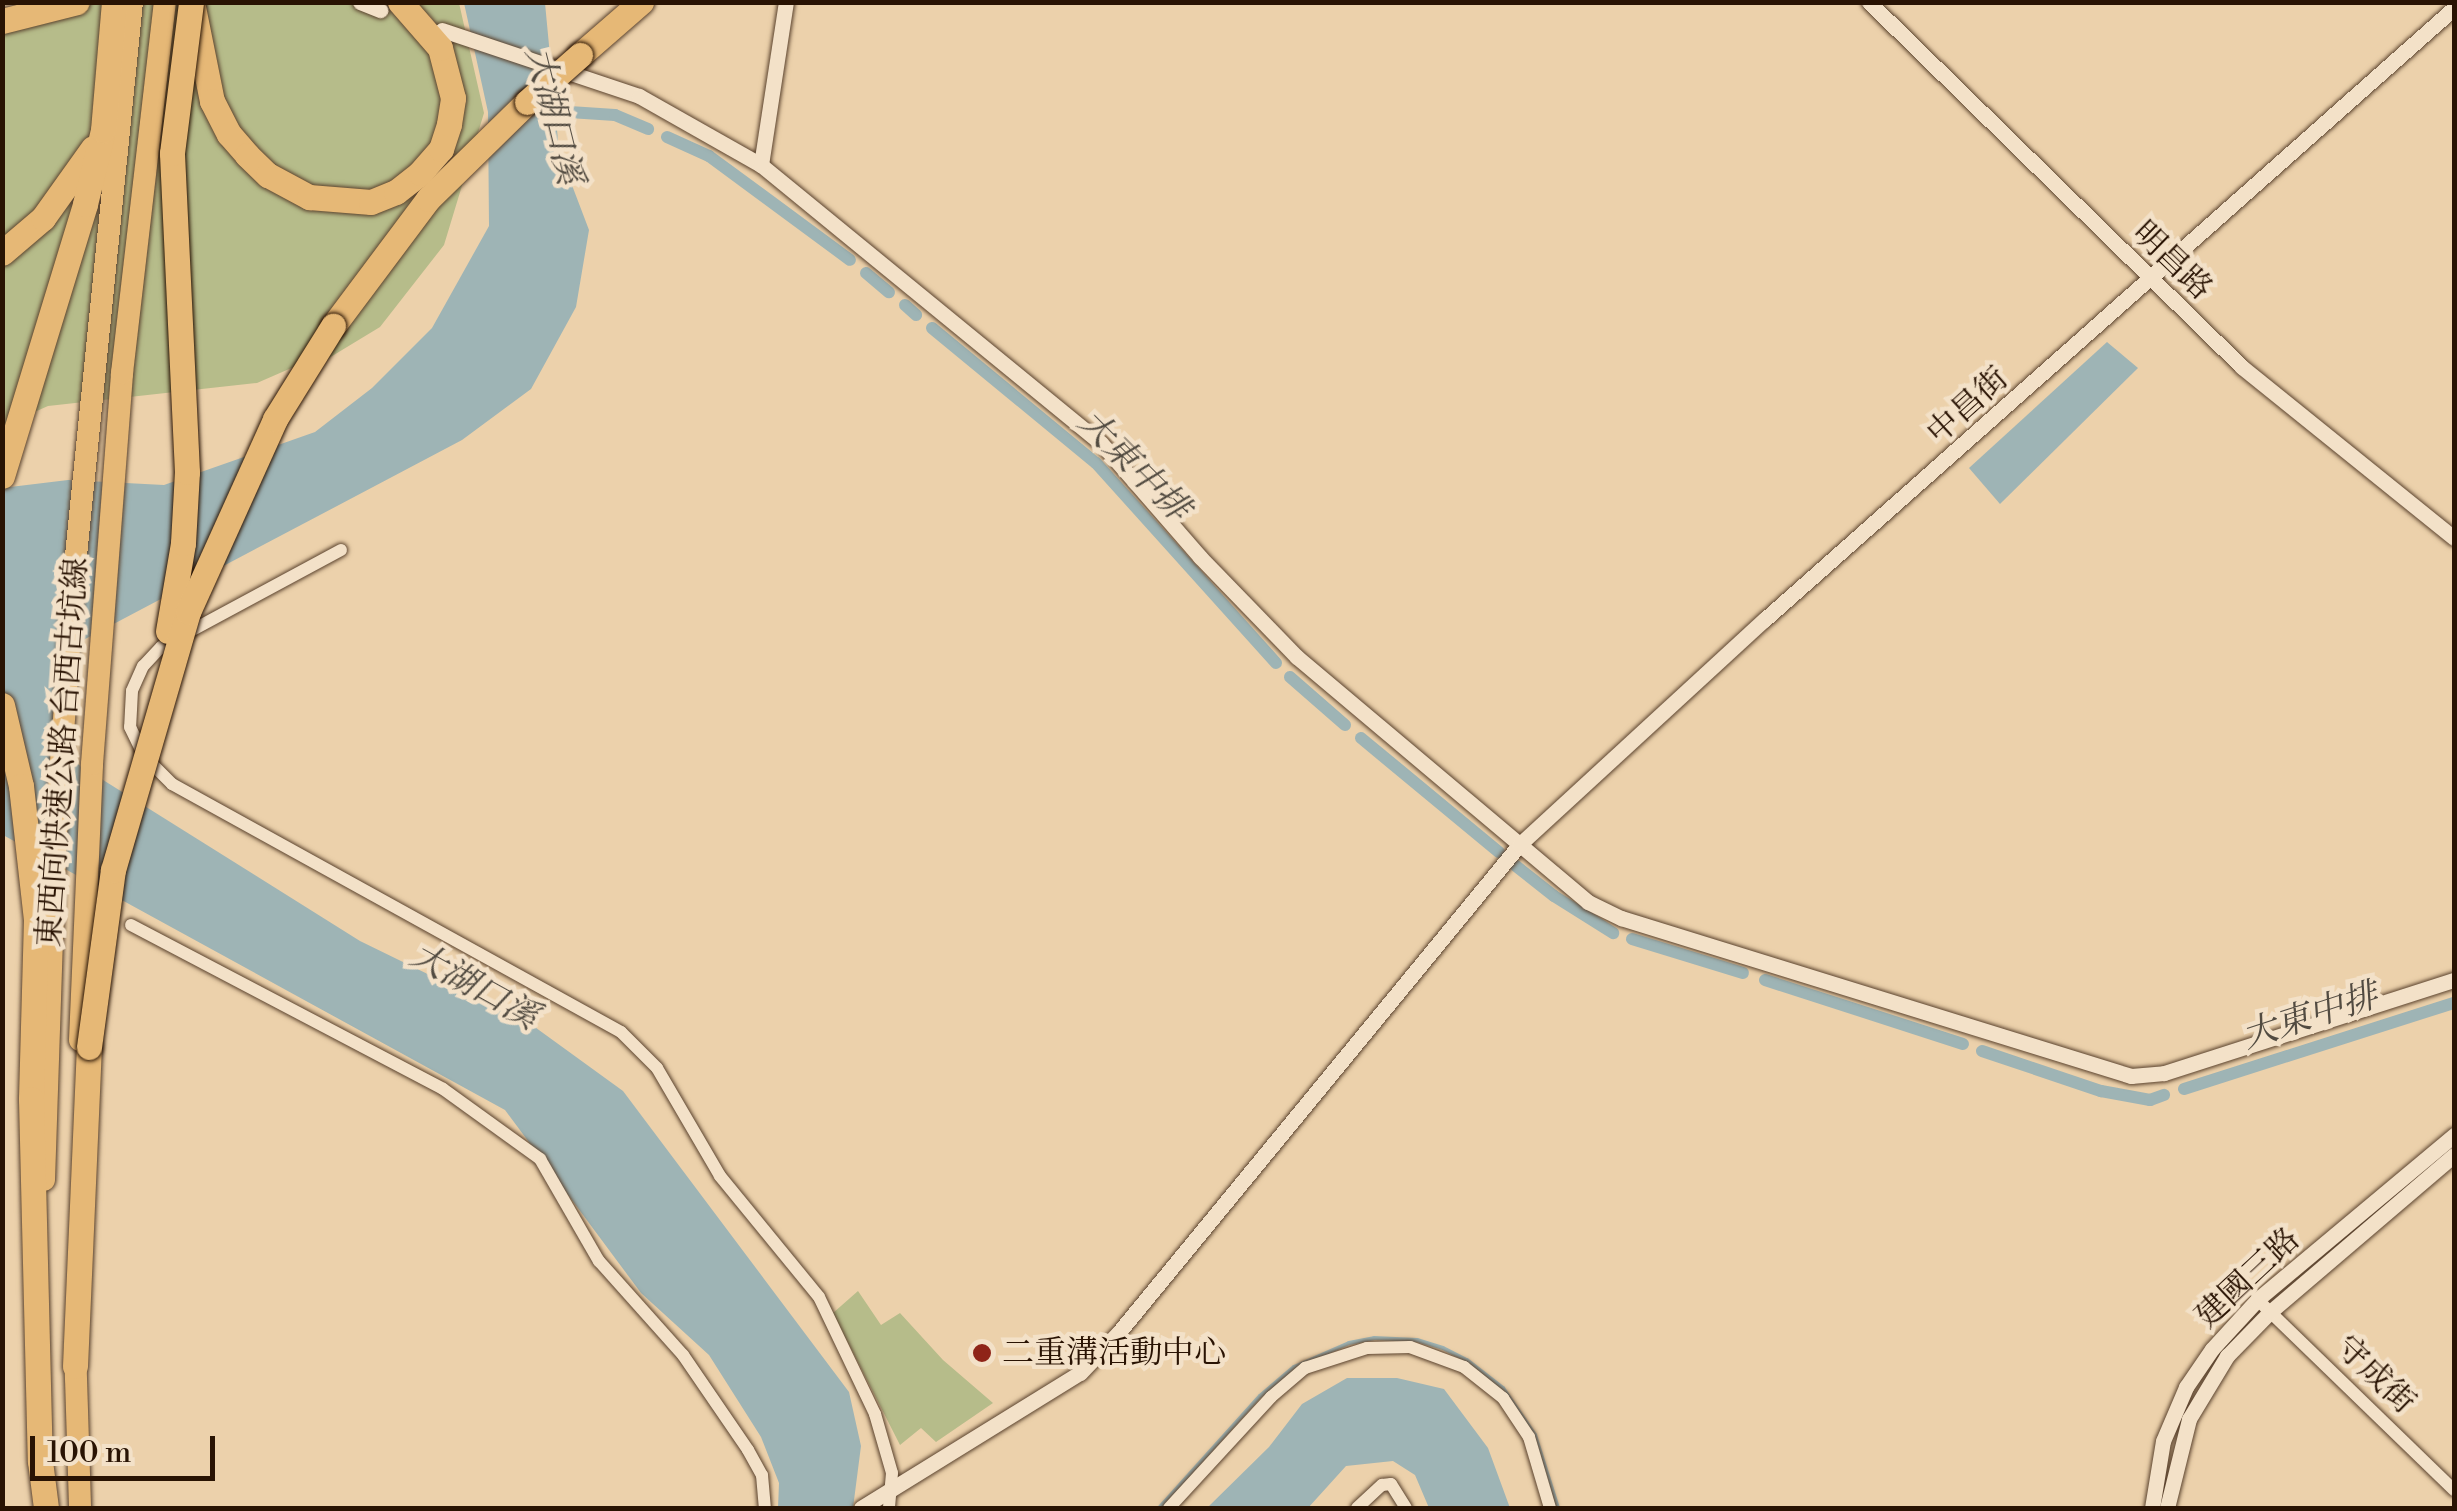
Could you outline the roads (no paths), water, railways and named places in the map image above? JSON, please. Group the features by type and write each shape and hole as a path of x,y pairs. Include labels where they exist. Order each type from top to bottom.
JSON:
{"highway":[{"path":"2,18 53,2"},
{"path":"2,18 76,2"},
{"path":"2,476 46,343 102,130 114,2"},
{"name":"東西向快速公路 台西古坑線","path":"48,1508 43,1199 55,848 74,576 132,2"},
{"name":"東西向快速公路 台西古坑線","path":"84,1046 92,764 122,373 165,2"},
{"path":"143,758 183,544 187,472 172,153 191,2"},
{"path":"191,2 212,101 229,134 268,176 309,196 334,202 370,202 396,192 441,148 453,98 444,37 390,6"},
{"path":"80,1508 74,1366 84,1046 104,916 143,758 188,612 219,535 275,418 332,326 428,199 491,133 637,6"},
{"path":"2,252 51,209 102,130"},
{"path":"4,715 21,786 34,891 32,1118 40,1461 48,1508"}],"street":[{"path":"360,2 390,6"},
{"path":"760,165 786,2"},
{"name":"明昌路","path":"1869,2 2242,367 2454,538"},
{"name":"中昌街","path":"875,1505 891,1490 1080,1373 1129,1320 1519,846 1764,620 2454,8"},
{"path":"444,37 578,72 639,96 760,165 1100,443 1200,557 1297,657 1588,902 1621,918 2131,1076 2164,1072 2454,980"},
{"path":"341,550 161,646 143,666 132,691 130,727 144,756 172,784 621,1032 657,1068 720,1176 819,1297 875,1414 892,1473 891,1490"},
{"path":"131,925 443,1090 540,1159 599,1261 683,1356 748,1450 762,1474 765,1508"},
{"name":"建國三路","path":"2167,1508 2177,1453 2198,1402 2264,1306 2454,1134"},
{"name":"建國三路","path":"2152,1508 2158,1459 2186,1387 2212,1349 2454,1155"},
{"name":"守成街","path":"2264,1306 2454,1490"},
{"path":"1170,1508 1271,1398 1306,1368 1367,1348 1410,1347 1464,1367 1503,1398 1529,1438 1550,1508"},
{"path":"1357,1508 1382,1484 1391,1484 1406,1508"}],"water":[{"name":"大湖口溪","path":"464,3 545,3 559,151 589,230 576,307 531,389 462,440 53,656 60,753 360,941 532,1025 623,1091 849,1392 861,1446 853,1508 778,1508 779,1483 761,1437 709,1355 641,1293 505,1110 3,835 2,488 68,480 164,485 315,432 372,388 432,328 489,226 488,112"},
{"path":"2107,342 2138,368 2000,504 1969,468"},
{"path":"1347,1378 1397,1378 1444,1389 1488,1448 1510,1508 1429,1508 1415,1475 1393,1461 1346,1466 1308,1508 1207,1508 1269,1447 1302,1404"}],"waterway":[{"name":"大東中排","path":"539,110 615,115 648,129"},
{"name":"大東中排","path":"667,137 709,156 850,260"},
{"name":"大東中排","path":"866,273 889,292"},
{"name":"大東中排","path":"905,305 916,315"},
{"name":"大東中排","path":"932,328 1096,463 1276,663"},
{"name":"大東中排","path":"1290,677 1345,725"},
{"name":"大東中排","path":"1361,738 1499,852"},
{"name":"大東中排","path":"1516,866 1554,896 1613,933"},
{"name":"大東中排","path":"1632,939 1743,973"},
{"name":"大東中排","path":"1765,980 1963,1044"},
{"name":"大東中排","path":"2184,1089 2454,1003"},
{"name":"大東中排","path":"1982,1051 2101,1091 2150,1100 2164,1095"},
{"path":"1159,1508 1260,1396 1294,1367 1349,1343 1374,1338 1417,1340 1443,1348 1467,1360 1503,1388 1535,1435 1558,1508"}],"place":[{"name":"二重溝活動中心","path":"982,1353"}]}
